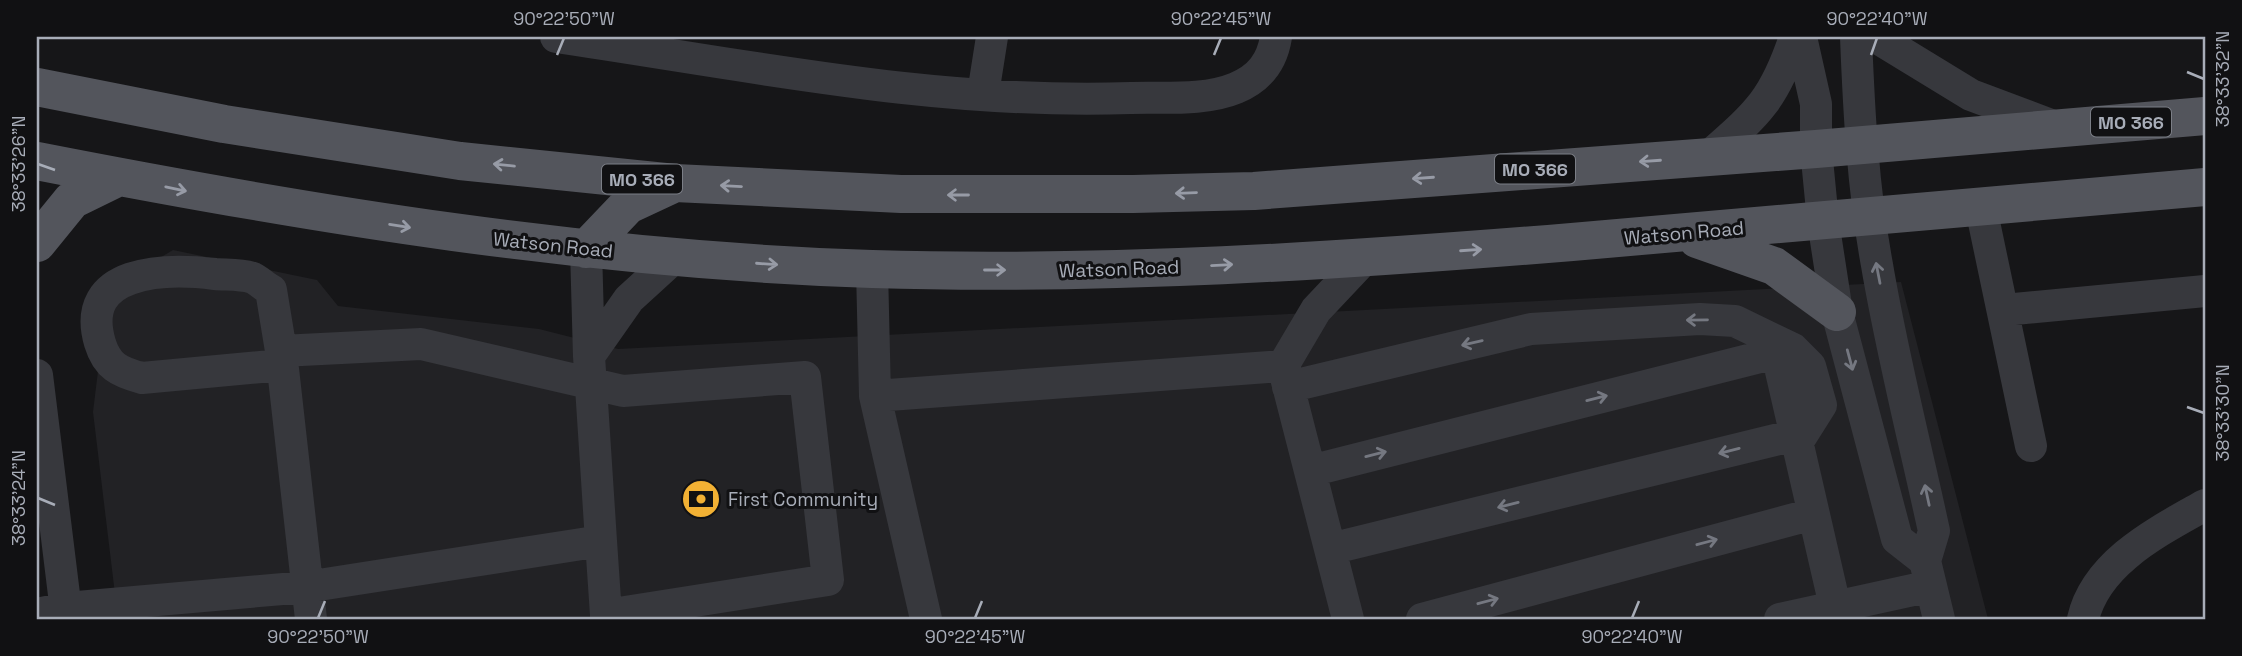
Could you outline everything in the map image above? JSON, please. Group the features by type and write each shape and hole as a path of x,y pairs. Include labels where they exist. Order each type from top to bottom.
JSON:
{"main road":[{"name":"MO 366","path":"37,87 340,144 460,161 675,183 901,194 1254,191 1816,149 2205,116"},
{"name":"Watson Road","path":"37,161 334,216 586,249 872,269 1091,270 1366,257 1682,234 2205,187"},
{"path":"37,243 72,200 119,177"},
{"path":"586,249 628,205 675,183"},
{"path":"1682,234 1774,266 1838,312"}],"street":[{"path":"556,37 887,88 1097,99 1199,96 1235,89 1262,73 1273,51 1276,37"},
{"path":"983,94 992,37"},
{"path":"1709,156 1764,106 1782,75 1795,37"},
{"path":"1801,37 1816,104 1816,149 1823,221 1838,312 1896,539 1928,573"},
{"path":"1856,37 1861,145 1869,217 1877,267 1934,531 1928,573 1939,619"},
{"path":"1875,37 1971,95 2057,128"},
{"path":"1981,208 2031,446"},
{"path":"311,619 281,358 271,290 252,278 176,269 134,276 107,293 98,304 96,328 105,360 123,373 142,378 281,358 421,344 591,370 623,391 805,377 828,580 606,617 591,370 586,249"},
{"path":"591,370 629,299 675,257"},
{"path":"1348,619 1286,376 1316,310 1366,257"},
{"path":"872,269 875,396 926,619"},
{"path":"2004,310 2205,290"},
{"path":"875,396 1286,376 1531,329 1700,319 1735,321 1767,345"},
{"path":"1310,471 1767,345 1793,349 1810,366 1821,405 1796,439 1330,549"},
{"path":"37,375 57,614 306,587 601,541"},
{"path":"1796,439 1837,613"},
{"path":"2083,619 2106,574 2155,533 2205,505"},
{"path":"1422,619 1813,514"},
{"path":"1780,619 1837,613 1928,573"}],"shaded area":[{"path":"173,250 317,280 338,306 539,329 618,349 1901,282 1988,619 118,619 93,412 108,289"}],"place":[{"name":"First Community","path":"701,499"}]}
